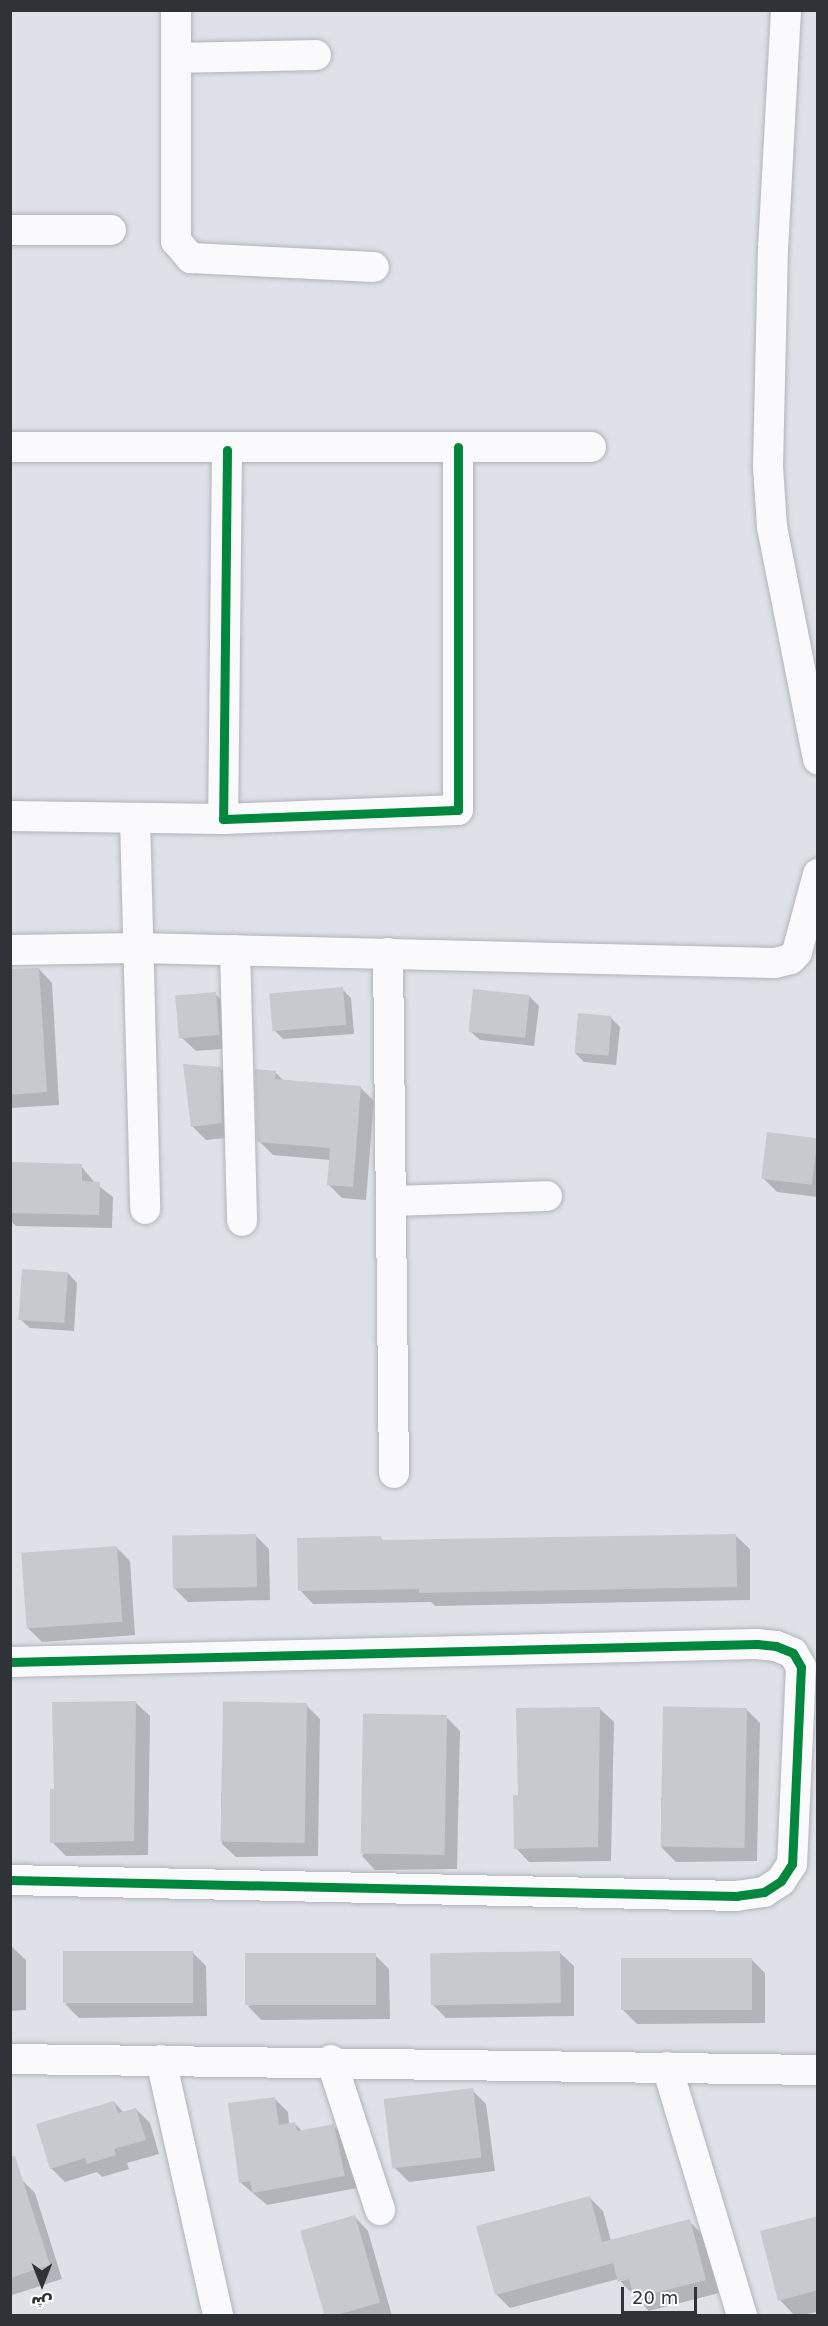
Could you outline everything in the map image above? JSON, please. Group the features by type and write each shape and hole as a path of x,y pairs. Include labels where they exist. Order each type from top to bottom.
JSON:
{"street":[{"path":"176,10 176,241 191,258 374,267"},
{"path":"786,10 773,247 768,466 772,527 818,760"},
{"path":"176,58 316,55"},
{"path":"10,230 111,230"},
{"path":"10,447 227,450 591,447"},
{"path":"10,816 223,819 458,810 458,447"},
{"path":"223,819 227,450"},
{"path":"135,818 145,1209"},
{"path":"10,950 137,948 784,962 797,952 818,874"},
{"path":"235,950 242,1221"},
{"path":"388,953 394,1473"},
{"path":"391,1201 547,1196"},
{"path":"10,1662 757,1644 776,1646 793,1653 801,1667 792,1864 781,1881 764,1892 737,1896 10,1880"},
{"path":"10,2059 331,2060 818,2070"},
{"path":"161,2060 218,2316"},
{"path":"331,2060 380,2210"},
{"path":"667,2067 742,2316"}],"building":[{"path":"39,968 47,1092 10,1095 10,969"},
{"path":"343,987 346,1025 273,1031 269,993"},
{"path":"473,989 530,995 525,1038 469,1032"},
{"path":"216,992 220,1035 179,1038 175,996"},
{"path":"578,1013 612,1016 608,1056 575,1053"},
{"path":"183,1064 221,1067 222,1123 191,1127"},
{"path":"255,1069 276,1071 275,1079 361,1086 353,1187 327,1185 330,1148 257,1142"},
{"path":"767,1132 818,1138 812,1185 761,1179"},
{"path":"10,1162 82,1164 82,1181 100,1182 99,1215 10,1213"},
{"path":"22,1269 68,1272 64,1323 18,1320"},
{"path":"256,1534 257,1587 173,1588 172,1535"},
{"path":"736,1534 737,1587 419,1593 419,1589 298,1591 297,1538 381,1536 381,1540"},
{"path":"117,1546 122,1622 27,1629 21,1553"},
{"path":"136,1701 134,1841 50,1843 50,1789 54,1789 52,1702"},
{"path":"223,1702 307,1703 305,1843 221,1842"},
{"path":"600,1707 598,1847 514,1849 513,1795 518,1795 516,1708"},
{"path":"663,1707 747,1708 745,1848 661,1847"},
{"path":"363,1714 447,1715 445,1855 361,1854"},
{"path":"63,1951 193,1951 193,2003 63,2003"},
{"path":"560,1951 561,2003 431,2005 430,1953"},
{"path":"245,1953 376,1953 376,2005 245,2005"},
{"path":"621,1958 752,1958 752,2010 621,2010"},
{"path":"473,2088 482,2157 392,2168 384,2099"},
{"path":"275,2097 279,2125 295,2122 297,2131 334,2124 345,2176 253,2193 250,2181 239,2183 228,2103"},
{"path":"114,2101 118,2113 136,2108 146,2140 114,2149 116,2155 87,2164 85,2158 50,2169 36,2124"},
{"path":"15,2156 50,2265 10,2278 10,2157"},
{"path":"590,2196 602,2242 690,2219 706,2280 634,2298 629,2279 618,2282 613,2263 495,2295 476,2226"},
{"path":"355,2215 380,2302 333,2316 325,2316 300,2231"},
{"path":"818,2216 818,2290 778,2301 760,2231"}],"cycle path":[{"path":"227,450 223,819 458,810 458,447"},
{"path":"10,1662 757,1644 776,1646 793,1653 801,1667 792,1864 781,1881 764,1892 737,1896 10,1880"}]}
